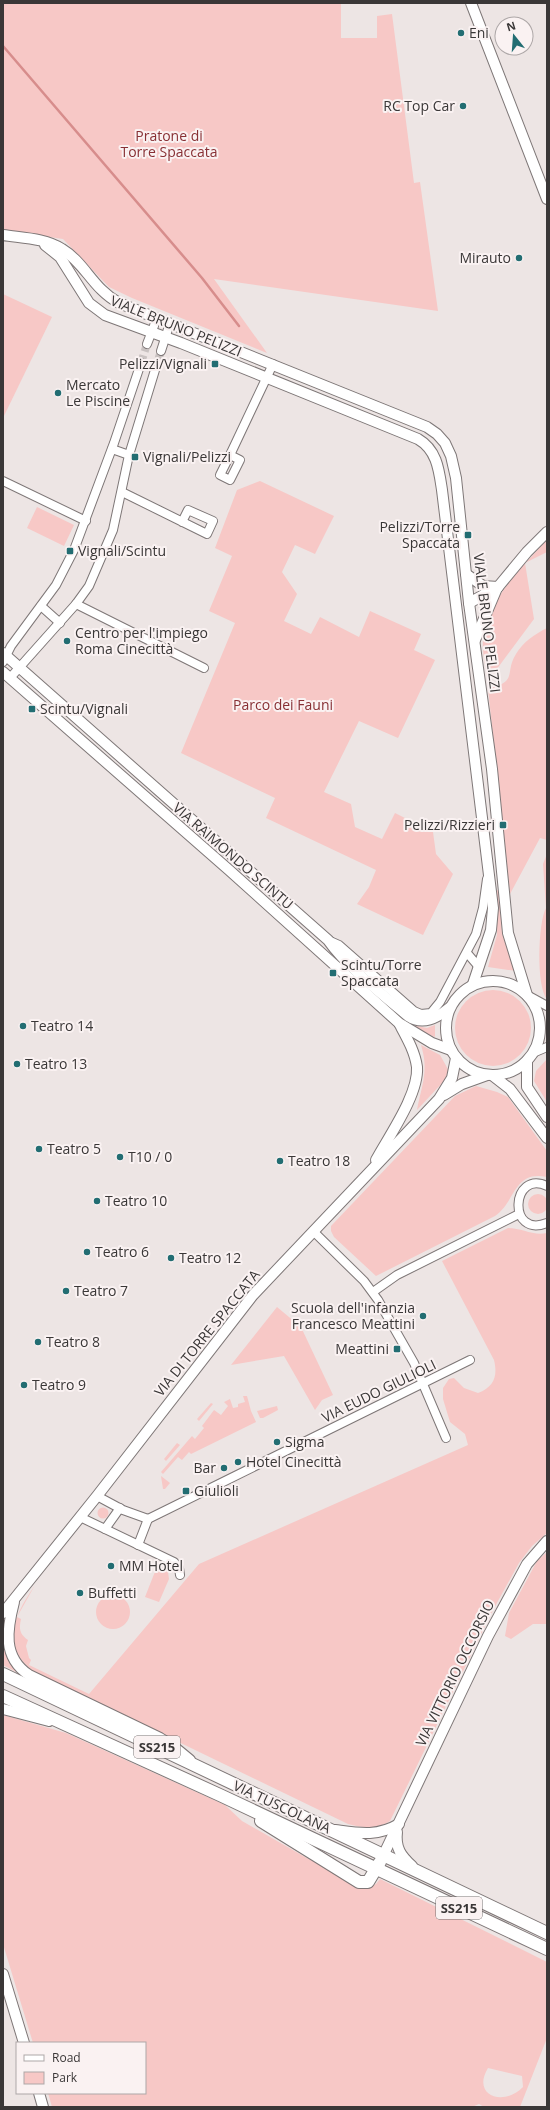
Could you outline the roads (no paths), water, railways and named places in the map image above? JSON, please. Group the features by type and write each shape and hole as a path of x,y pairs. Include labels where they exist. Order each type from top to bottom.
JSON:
{"main road":[{"name":"VIA TUSCOLANA","path":"3,1674 547,1933"},
{"name":"VIA TUSCOLANA","path":"3,1696 222,1796 545,1948"},
{"path":"222,1796 358,1882 367,1883 377,1869 383,1856"}],"street":[{"path":"471,3 547,199"},
{"name":"VIALE BRUNO PELIZZI","path":"3,235 35,239 51,243 66,251 98,287 110,298 426,427 440,436 450,453 456,478 469,603 505,887 509,939 527,995"},
{"name":"VIALE BRUNO PELIZZI","path":"35,239 57,254 84,297 98,310 418,439 430,448 436,460 441,480 491,888 493,921 473,984"},
{"path":"147,344 157,318"},
{"path":"161,351 170,323"},
{"path":"4,657 14,641 41,606 63,572 86,521 141,364"},
{"path":"230,455 273,364"},
{"path":"6,675 19,667 60,623 89,586 109,540 122,492 129,456 155,370"},
{"path":"112,449 129,456"},
{"path":"3,481 86,521"},
{"path":"122,492 182,522"},
{"path":"475,642 498,587 527,552 547,532"},
{"path":"466,574 482,586 498,587"},
{"path":"469,603 498,587"},
{"path":"456,605 493,597"},
{"path":"76,604 204,668"},
{"path":"41,606 60,623"},
{"name":"VIA RAIMONDO SCINTU","path":"4,657 19,667 328,940 339,945 414,1010 423,1014 431,1013 437,1008 467,953 480,922 488,868"},
{"name":"VIA RAIMONDO SCINTU","path":"6,675 400,1023 453,1054"},
{"path":"491,888 505,887"},
{"name":"VIA RAIMONDO SCINTU","path":"328,940 334,950 411,1018 417,1020 429,1020 449,1008"},
{"path":"467,953 479,967"},
{"path":"547,1006 527,995 516,986 503,981 489,980 473,984 459,994 449,1008 445,1030 453,1054 471,1070 490,1075 510,1089 547,1138"},
{"path":"527,995 536,1008 540,1024 539,1040 530,1057 527,1087 547,1117"},
{"path":"369,1173 409,1099 416,1078 414,1054 400,1023"},
{"path":"490,1075 510,1072 530,1057 547,1047"},
{"name":"VIA DI TORRE SPACCATA","path":"3,1613 15,1600 97,1496 250,1299 439,1099 452,1078 453,1054"},
{"name":"VIA DI TORRE SPACCATA","path":"439,1099 462,1084 490,1075"},
{"path":"547,1186 537,1184 525,1189 518,1200 519,1214 529,1223 535,1225 547,1223"},
{"path":"373,1292 403,1272 519,1214"},
{"path":"313,1231 373,1292 410,1356 446,1438"},
{"name":"VIA EUDO GIULIOLI","path":"148,1519 470,1360"},
{"path":"97,1496 120,1508 148,1519 138,1545"},
{"path":"105,1529 120,1508"},
{"path":"80,1517 176,1564 179,1568 180,1575"},
{"name":"VIA VITTORIO OCCORSIO","path":"383,1856 505,1603 527,1564 547,1541"},
{"name":"VIA DI TORRE SPACCATA","path":"3,1624 15,1600"},
{"name":"VIA TUSCOLANA","path":"15,1600 8,1624 8,1640 14,1659 22,1669 29,1675 168,1743 196,1766"},
{"path":"3,1709 71,1727"},
{"path":"329,1829 372,1834 399,1824"},
{"name":"VIA VITTORIO OCCORSIO","path":"399,1824 396,1841 399,1852 402,1858 419,1873"},
{"path":"3,1974 24,2042"},
{"path":"39,2094 43,2107"}],"waterway":[{"path":"3,46 202,278 239,326"}],"tunnel":[{"path":"141,363 147,344"},
{"path":"155,370 161,351"}],"place":[{"name":"Eni","path":"461,33"},
{"name":"RC Top Car","path":"463,106"},
{"name":"Mirauto","path":"519,258"},
{"name":"Pelizzi/Vignali","path":"215,364"},
{"name":"Mercato Le Piscine","path":"58,393"},
{"name":"Vignali/Pelizzi","path":"135,457"},
{"name":"Pelizzi/Torre Spaccata","path":"468,535"},
{"name":"Vignali/Scintu","path":"70,551"},
{"name":"Centro per l'impiego Roma Cinecittà","path":"67,641"},
{"name":"Scintu/Vignali","path":"32,709"},
{"name":"Pelizzi/Rizzieri","path":"503,825"},
{"name":"Scintu/Torre Spaccata","path":"333,973"},
{"name":"Teatro 14","path":"23,1026"},
{"name":"Teatro 13","path":"17,1064"},
{"name":"Teatro 5","path":"39,1149"},
{"name":"T10 / 0","path":"120,1157"},
{"name":"Teatro 18","path":"280,1161"},
{"name":"Teatro 10","path":"97,1201"},
{"name":"Teatro 6","path":"87,1252"},
{"name":"Teatro 12","path":"171,1258"},
{"name":"Teatro 7","path":"66,1291"},
{"name":"Scuola dell'infanzia Francesco Meattini","path":"423,1316"},
{"name":"Teatro 8","path":"38,1342"},
{"name":"Meattini","path":"397,1349"},
{"name":"Teatro 9","path":"24,1385"},
{"name":"Sigma","path":"277,1442"},
{"name":"Hotel Cinecittà","path":"238,1462"},
{"name":"Bar","path":"224,1468"},
{"name":"Giulioli","path":"186,1491"},
{"name":"MM Hotel","path":"111,1566"},
{"name":"Buffetti","path":"80,1593"}],"park label":[{"name":"Pratone di Torre Spaccata","path":"169,144"},
{"name":"Parco dei Fauni","path":"283,705"}]}
